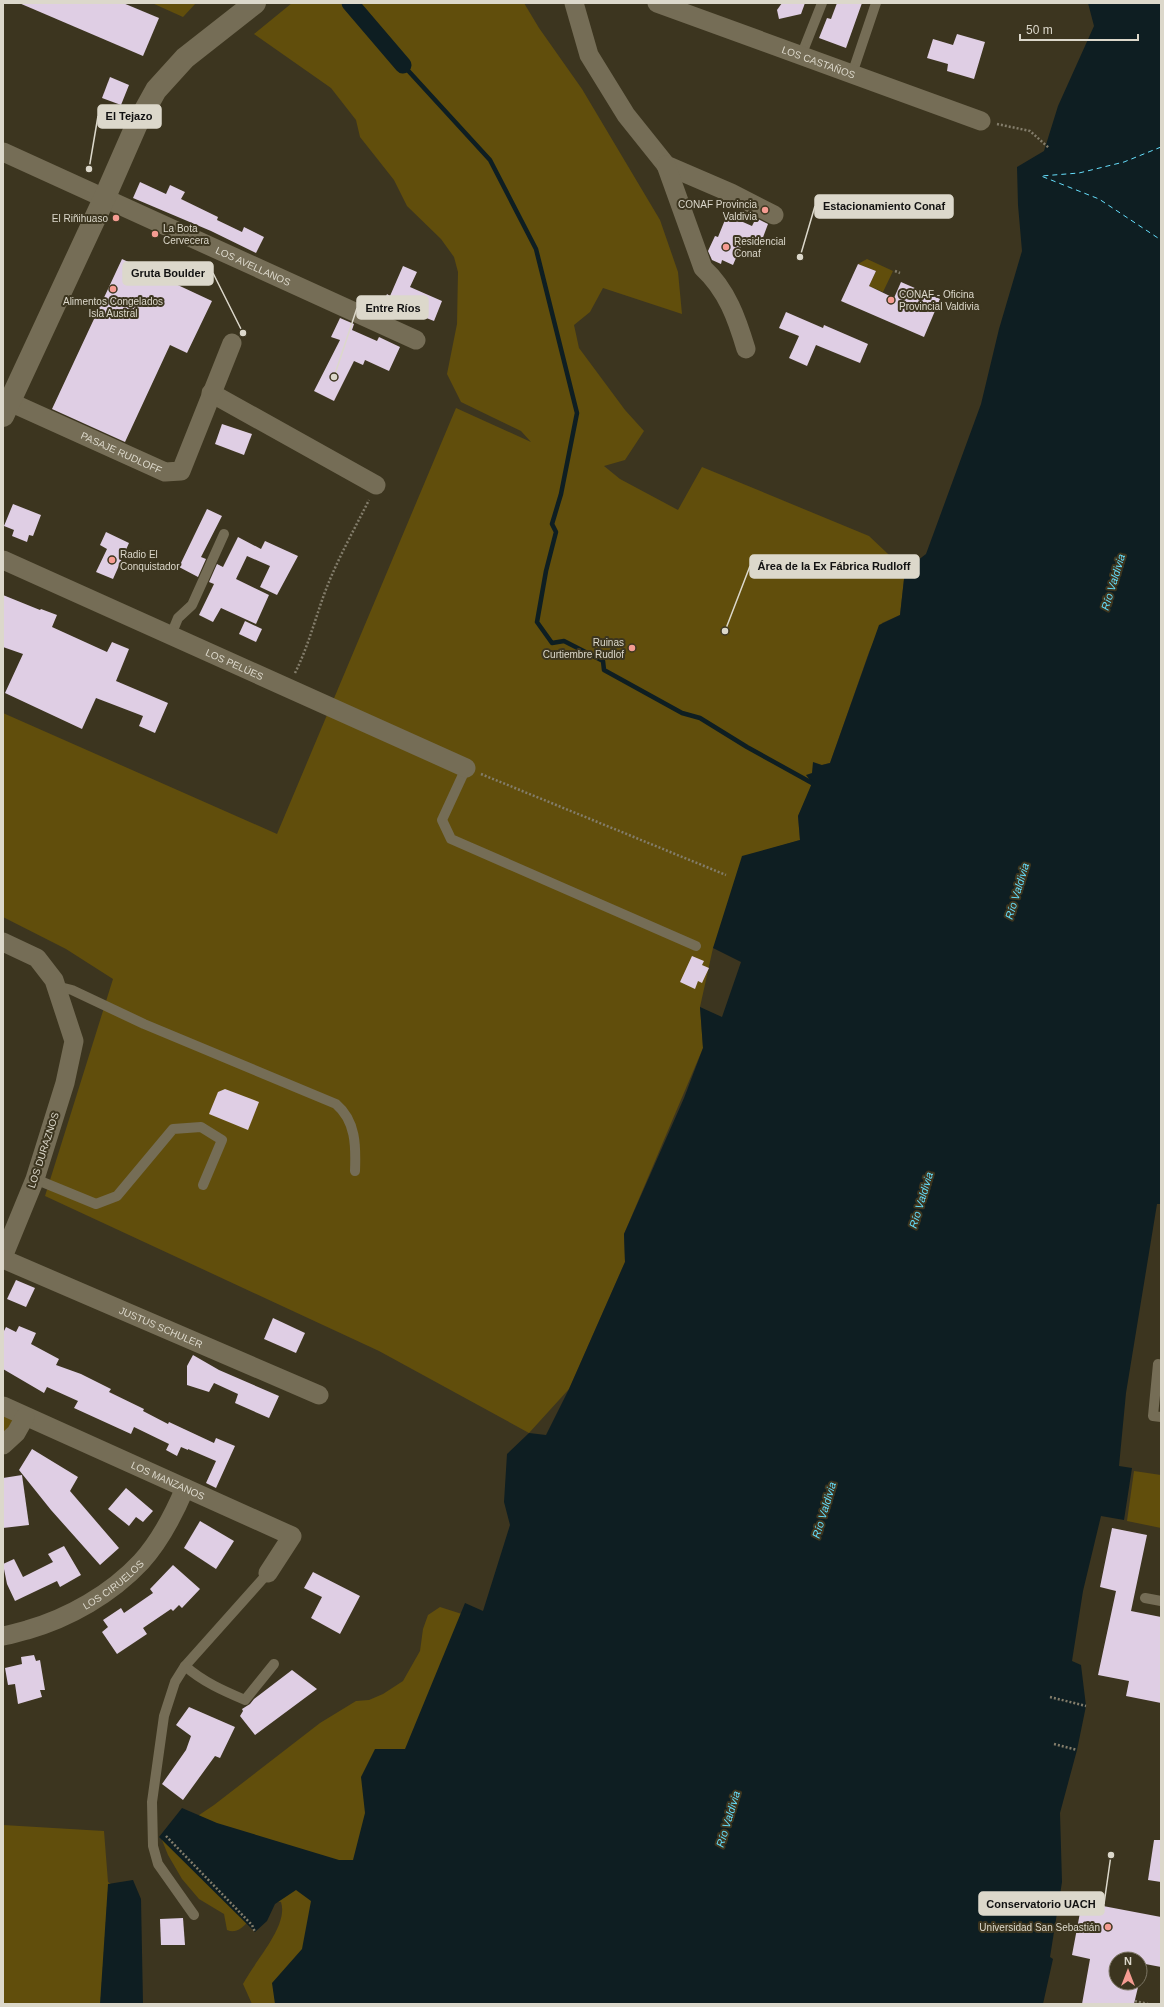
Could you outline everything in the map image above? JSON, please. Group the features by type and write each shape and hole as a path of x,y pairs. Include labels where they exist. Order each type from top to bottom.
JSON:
{"street":[{"path":"5,405 104,199 136,126 156,90 185,58 255,3"},
{"path":"574,3 589,55 626,115 666,165 703,268 713,278 736,316 746,349"},
{"name":"LOS CASTAÑOS","path":"657,3 981,121"},
{"name":"LOS AVELLANOS","path":"3,152 416,340"},
{"path":"666,165 731,193 774,215"},
{"name":"PASAJE RUDLOFF","path":"5,405 165,472 181,471 211,393 232,344"},
{"path":"211,393 376,485"},
{"name":"LOS PELÚES","path":"3,560 466,768"},
{"path":"3,942 37,958 54,980 56,986"},
{"name":"LOS DURAZNOS","path":"3,1258 35,1179 65,1083 74,1041 56,986"},
{"name":"JUSTUS SCHULER","path":"3,1258 318,1395"},
{"name":"LOS MANZANOS","path":"3,1406 292,1536 268,1573"},
{"path":"3,1446 16,1433 25,1417"},
{"name":"LOS CIRUELOS","path":"3,1636 43,1626 81,1609 119,1582 141,1562 156,1542 173,1514 185,1488"}],"lane":[{"path":"801,56 822,3"},
{"path":"852,74 876,3"},
{"path":"171,635 178,618 192,605 224,534"},
{"path":"466,768 442,820 451,839 696,946"},
{"path":"56,986 72,990 144,1024 336,1104 346,1114 353,1130 356,1146 355,1171"},
{"path":"35,1179 96,1204 117,1196 173,1129 201,1127 222,1140 203,1185"},
{"path":"1161,1365 1158,1364 1158,1390 1153,1416 1161,1417"},
{"path":"194,1915 158,1864 153,1846 152,1802 164,1716 175,1682 185,1666 268,1573"},
{"path":"1145,1598 1161,1601"},
{"path":"185,1666 194,1674 213,1686 245,1700 274,1664"}],"path":[{"path":"981,121 1030,131 1049,148"},
{"path":"895,271 900,273"},
{"path":"288,688 305,652 326,591 348,541 376,485"},
{"path":"466,768 726,875"},
{"path":"1050,1697 1086,1706"},
{"path":"1054,1744 1077,1750"},
{"path":"164,1834 252,1925 255,1932"},
{"path":"1135,2001 1148,2004"}],"shaded area":[{"path":"152,3 196,3 183,17"},
{"path":"292,3 524,3 539,28 582,89 660,220 678,272 682,314 603,288 590,312 574,325 579,348 625,410 644,431 625,460 604,466 620,479 678,510 702,467 869,536 905,570 900,615 882,623 869,652 830,763 822,765 798,816 800,840 773,848 713,948 700,1007 703,1048 624,1234 625,1262 569,1389 529,1433 379,1351 45,1196 113,979 66,949 3,917 3,713 277,834 456,408 531,442 521,431 461,402 447,374 457,324 458,272 454,257 441,239 407,206 394,180 360,137 356,120 331,88 254,34"},
{"path":"867,259 893,271 883,292 869,286 876,271 858,264"},
{"path":"3,1414 15,1420 3,1439"},
{"path":"1134,1471 1161,1475 1161,1528 1127,1521"},
{"path":"440,1607 465,1615 460,1646 285,2004 252,2004 243,1984 275,1933 280,1922 282,1912 281,1902 272,1902 264,1905 240,1929 234,1931 227,1930 224,1914 199,1899 182,1879 168,1855 162,1840 214,1805 320,1723 356,1701 369,1700 383,1694 403,1681 420,1651 423,1629 428,1615"},
{"path":"3,1825 104,1831 108,1882 117,1888 130,2004 3,2004"}],"water":[{"name":"Río Valdivia","path":"1088,3 1161,3 1161,1204 1157,1204 1126,1393 1119,1466 1132,1468 1124,1520 1101,1516 1083,1591 1072,1661 1081,1665 1086,1706 1077,1750 1060,1813 1062,1882 1050,1957 1053,1959 1043,2004 275,2004 272,1983 302,1949 311,1901 296,1890 275,1904 267,1921 255,1932 159,1837 182,1808 217,1823 339,1860 353,1860 365,1813 361,1777 375,1749 405,1749 465,1603 483,1611 510,1525 504,1502 507,1454 529,1433 546,1435 569,1389 625,1262 624,1234 684,1098 703,1048 700,1007 722,1017 741,962 713,948 742,856 800,840 798,816 812,783 806,775 812,773 813,762 822,765 830,763 879,625 900,615 905,570 926,554 981,404 999,329 1022,251 1018,205 1017,167 1044,151 1058,106 1094,26"},
{"path":"133,1880 141,1899 143,2004 100,2004 108,1884"}],"building":[{"path":"19,3 123,3 159,18 143,56"},
{"path":"782,3 805,3 801,14 779,19 777,10"},
{"path":"837,3 862,3 846,48 819,38 827,18 831,19"},
{"path":"957,34 985,42 974,79 947,71 948,64 927,58 933,39 953,45"},
{"path":"110,77 129,85 121,105 102,98"},
{"path":"140,182 166,194 170,185 185,192 181,199 218,217 217,220 242,232 244,227 264,237 256,253 211,231 133,198"},
{"name":"Residencial Conaf","path":"727,215 752,226 756,218 768,224 762,240 759,239 758,242 745,237 733,265 722,260 721,264 712,260 708,251 715,236 718,237"},
{"path":"122,259 212,301 187,353 170,345 125,442 52,409"},
{"name":"CONAF - Oficina Provincial Valdivia","path":"858,264 876,271 869,286 894,298 901,282 940,299 924,337 841,301"},
{"path":"403,266 417,272 410,287 442,301 434,321 401,308 397,317 380,310 387,294 390,296"},
{"path":"786,312 823,328 824,325 868,344 860,363 816,345 807,366 789,358 799,336 779,328"},
{"path":"340,318 354,324 352,330 377,341 379,337 400,347 389,371 365,360 363,365 354,361 334,401 314,391 340,340 331,337"},
{"path":"222,424 252,434 244,455 215,444"},
{"path":"13,504 41,515 33,536 29,535 27,542 12,536 14,530 4,526"},
{"path":"207,509 222,516 201,557 206,559 198,577 179,567"},
{"name":"Radio El Conquistador","path":"106,532 129,543 113,579 96,572 107,549 100,545"},
{"path":"238,537 261,549 265,541 298,556 277,595 260,587 270,566 247,556 236,579 269,595 256,624 221,608 213,622 199,615 214,584 209,582 217,564 223,567"},
{"path":"3,595 40,610 41,609 57,615 52,627 107,652 112,642 129,649 116,681 168,703 155,733 139,726 143,716 96,698 82,729 5,693 23,654 3,647"},
{"path":"245,621 262,629 256,642 239,634"},
{"path":"692,956 704,961 702,965 709,968 702,983 698,981 695,989 680,982"},
{"path":"225,1089 259,1102 248,1130 209,1114 218,1092"},
{"path":"16,1280 35,1288 26,1307 7,1299"},
{"path":"273,1318 305,1333 296,1353 264,1339"},
{"path":"19,1326 36,1333 31,1344 59,1359 56,1365 81,1374 111,1389 109,1392 144,1409 143,1411 168,1424 169,1422 214,1443 216,1438 235,1446 216,1488 206,1483 216,1461 181,1447 177,1456 166,1450 169,1444 134,1427 131,1434 74,1408 78,1401 47,1387 44,1393 3,1369 3,1333 6,1327 16,1332"},
{"path":"193,1355 219,1370 279,1396 269,1418 235,1403 238,1394 214,1383 209,1392 187,1385 187,1366"},
{"path":"32,1449 78,1477 70,1491 119,1548 100,1565 51,1510 19,1470"},
{"path":"22,1475 29,1525 3,1528 3,1478"},
{"path":"126,1488 153,1511 143,1522 136,1517 129,1526 108,1509"},
{"path":"200,1521 234,1541 216,1569 184,1548"},
{"path":"1112,1528 1147,1535 1131,1611 1161,1617 1161,1703 1126,1696 1129,1681 1098,1675 1116,1591 1100,1587"},
{"path":"64,1546 81,1575 60,1587 57,1581 15,1601 7,1584 3,1564 14,1559 23,1577 53,1562 48,1554"},
{"path":"173,1565 200,1589 182,1608 179,1605 173,1611 171,1609 143,1628 147,1634 117,1654 102,1632 108,1627 103,1620 121,1608 124,1613 153,1593 150,1589"},
{"path":"313,1572 360,1596 340,1634 311,1618 322,1597 304,1588"},
{"path":"34,1655 36,1661 40,1660 45,1690 40,1690 42,1697 18,1704 15,1684 8,1685 5,1668 22,1664 21,1657"},
{"path":"292,1670 317,1689 255,1735 240,1716 243,1711 242,1709"},
{"path":"189,1707 235,1727 220,1758 215,1756 183,1800 162,1784 186,1750 191,1736 176,1725"},
{"path":"1154,1840 1161,1840 1161,1882 1148,1880"},
{"path":"1082,1902 1161,1917 1161,1967 1148,1965 1148,1951 1108,1951 1108,1991 1137,1991 1134,2004 1082,2004 1090,1959 1072,1955"},
{"path":"183,1918 185,1945 161,1945 160,1919"}],"waterway":[{"path":"350,3 403,65"},
{"path":"403,65 490,160 536,249 577,413 561,494 552,524 556,532 546,571 537,622 552,643 564,641 603,661 604,670 682,713 700,718 747,747 812,783"}],"ferry route":[{"path":"1161,147 1124,162 1079,173 1041,176 1099,199 1161,240"}],"place":[{"name":"El Tejazo","path":"89,169"},
{"name":"CONAF Provincia Valdivia","path":"765,210"},
{"name":"El Riñihuaso","path":"116,218"},
{"name":"La Bota Cervecera","path":"155,234"},
{"name":"Residencial Conaf","path":"726,247"},
{"name":"Estacionamiento Conaf","path":"800,257"},
{"name":"Alimentos Congelados Isla Austral","path":"113,289"},
{"name":"CONAF - Oficina Provincial Valdivia","path":"891,300"},
{"name":"Gruta Boulder","path":"243,333"},
{"name":"Entre Ríos","path":"334,377"},
{"name":"Radio El Conquistador","path":"112,560"},
{"name":"Área de la Ex Fábrica Rudloff","path":"725,631"},
{"name":"Ruinas Curtiembre Rudlof","path":"632,648"},
{"name":"Conservatorio UACH","path":"1111,1855"},
{"name":"Universidad San Sebastián","path":"1108,1927"}]}
